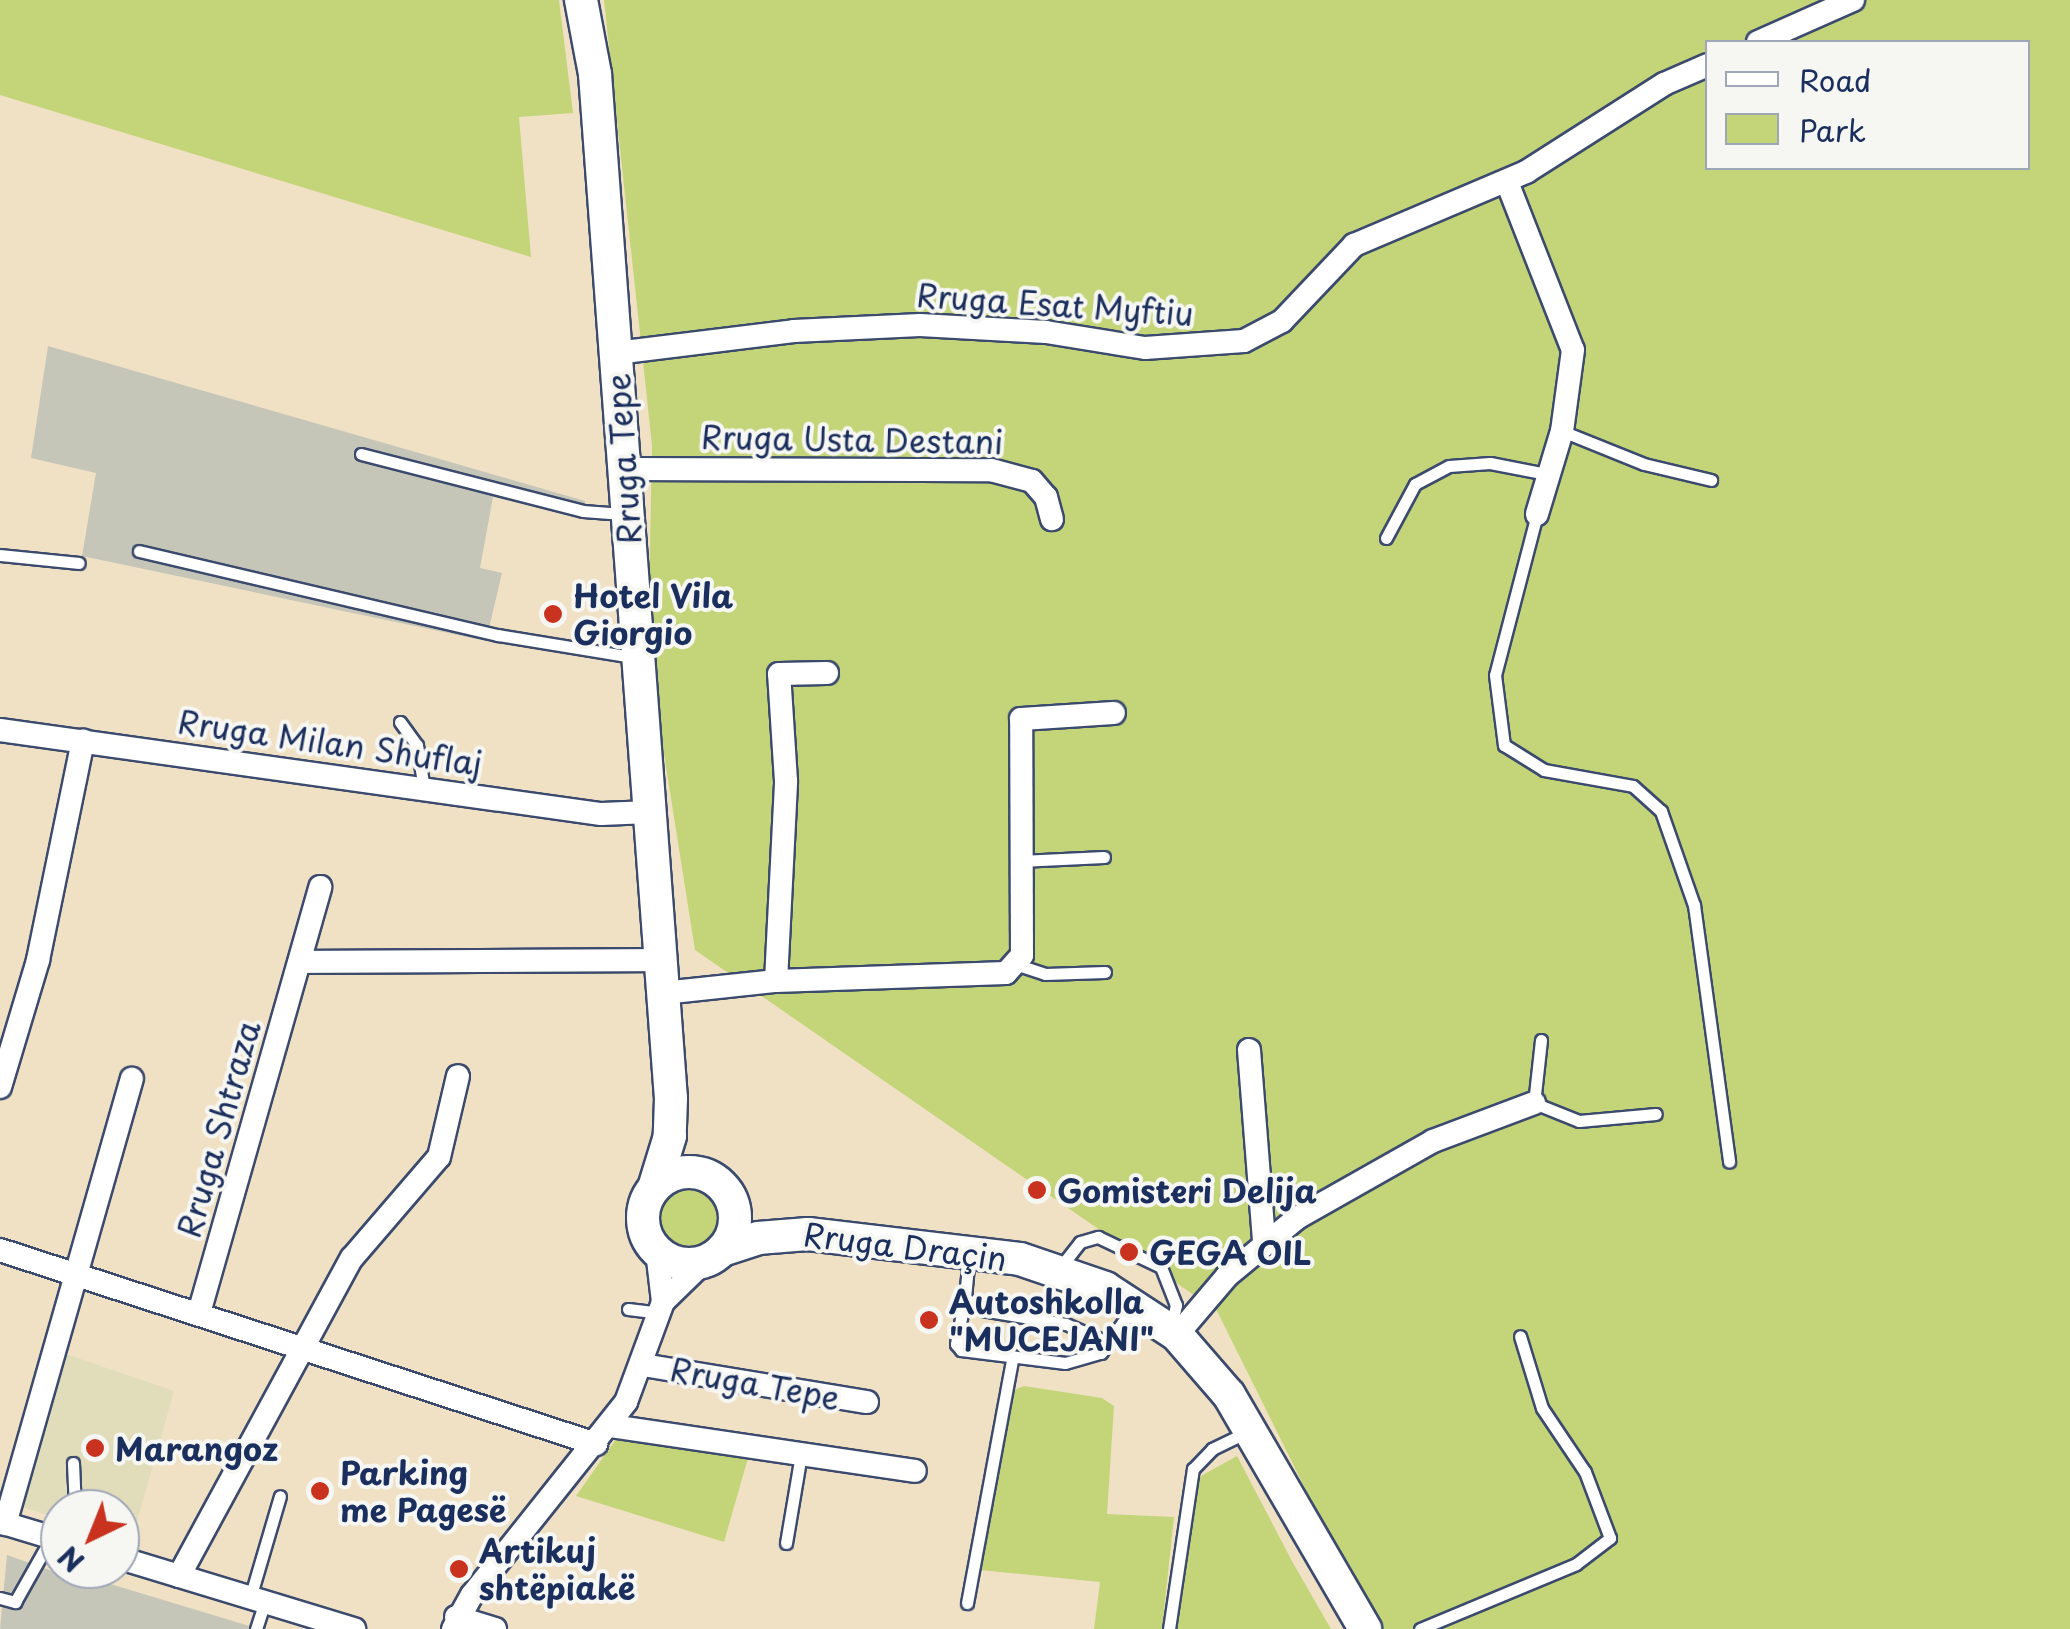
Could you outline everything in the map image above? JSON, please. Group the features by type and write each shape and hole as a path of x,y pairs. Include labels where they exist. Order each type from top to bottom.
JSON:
{"main road":[{"name":"Rruga Tepe","path":"581,0 595,74 671,1098 670,1136 643,1220 657,1251"},
{"name":"Rruga Tepe","path":"671,1098 681,1136 706,1175 732,1200"},
{"path":"654,1188 677,1174 706,1175"},
{"path":"657,1251 687,1264 713,1256 734,1227 732,1200"},
{"name":"Rruga Draçin","path":"732,1200 788,1233"},
{"name":"Rruga Draçin","path":"713,1256 788,1233 969,1254 1060,1270 1134,1305 1174,1332 1252,1429 1365,1629"}],"street":[{"path":"1762,40 1852,0"},
{"name":"Rruga Esat Myftiu","path":"616,354 794,331 920,325 1046,332 1145,348 1223,346 1272,328 1338,258 1368,236 1507,182 1664,84 1705,66"},
{"path":"1507,182 1573,350 1562,431 1537,514"},
{"name":"Rruga Usta Destani","path":"624,468 991,470 1032,481 1046,497 1052,519"},
{"path":"776,980 786,781 779,674 827,673"},
{"path":"300,962 776,980 1006,972 1018,965 1021,720 1114,713"},
{"name":"Rruga Milan Shuflaj","path":"0,730 601,814 650,812"},
{"path":"0,1087 38,960 83,741"},
{"name":"Rruga Shtraza","path":"199,1314 320,887"},
{"path":"1250,1050 1264,1242"},
{"path":"180,1576 303,1346 368,1234 408,1199 439,1158 458,1076"},
{"path":"40,1534 2,1523 132,1079"},
{"path":"1174,1332 1264,1242 1363,1176 1534,1103"},
{"path":"0,1250 596,1444"},
{"name":"Rruga Tepe","path":"454,1623 612,1426 644,1365 661,1307 657,1251"},
{"name":"Rruga Tepe","path":"661,1307 713,1256"},
{"name":"Rruga Tepe","path":"644,1365 868,1402"},
{"name":"Rruga Tepe","path":"612,1426 915,1472"},
{"path":"140,1564 354,1629"},
{"path":"454,1623 495,1629"}],"lane":[{"path":"1562,431 1674,474 1711,480"},
{"path":"361,454 583,510 628,515"},
{"path":"1386,538 1414,484 1450,466 1490,462 1546,474"},
{"path":"1537,514 1495,675 1504,745 1544,770 1633,786 1661,811 1694,906 1730,1162"},
{"path":"139,551 498,635 638,658"},
{"path":"0,554 79,563"},
{"path":"400,722 417,745 424,789"},
{"path":"1020,861 1104,857"},
{"path":"1018,965 1045,974 1105,972"},
{"path":"1541,1040 1534,1103 1579,1122 1656,1114"},
{"path":"1060,1270 1080,1242 1098,1237 1161,1267 1176,1305 1174,1332"},
{"path":"969,1254 966,1298 956,1344 1014,1356 1084,1361 1109,1343 1134,1305"},
{"path":"966,1298 982,1310 1066,1324 1109,1343"},
{"name":"Rruga Tepe","path":"628,1309 661,1307"},
{"path":"1420,1629 1576,1564 1610,1538 1586,1472 1542,1408 1520,1336"},
{"path":"967,1603 1014,1356"},
{"path":"1170,1629 1193,1468 1212,1450 1252,1429"},
{"name":"Rruga Tepe","path":"786,1543 801,1454"},
{"path":"73,1462 74,1489"},
{"path":"256,1629 258,1600 280,1496"},
{"path":"0,1598 15,1602 40,1564"}],"shaded area":[{"path":"48,346 585,501 582,518 493,497 480,568 502,573 486,641 82,556 96,473 31,458"},
{"name":"Marangoz","path":"57,1351 174,1391 140,1511 140,1489 40,1489 40,1513 16,1505"},
{"path":"7,1555 40,1567 40,1589 127,1589 259,1629 0,1629"}],"green space":[{"path":"0,0 559,0 573,113 519,117 531,257 0,95"},
{"path":"604,0 2070,0 2070,1629 1375,1629 1217,1311 695,950 648,653 652,445"},
{"path":"689,1185 713,1195 723,1219 713,1243 689,1253 665,1243 655,1219 665,1195"},
{"path":"1024,1386 1102,1398 1114,1406 1107,1514 1174,1517 1162,1629 1094,1629 1100,1582 980,1570 1012,1391"},
{"path":"621,1432 750,1451 724,1542 576,1496"},
{"path":"1237,1456 1331,1629 1176,1629 1188,1505 1201,1476"}],"place":[{"name":"Hotel Vila Giorgio","path":"553,614"},
{"name":"Gomisteri Delija","path":"1037,1190"},
{"name":"GEGA OIL","path":"1129,1252"},
{"name":"Autoshkolla \"MUCEJANI\"","path":"929,1320"},
{"name":"Marangoz","path":"95,1448"},
{"name":"Parking me Pagesë","path":"320,1491"},
{"name":"Artikuj shtëpiakë","path":"459,1569"}]}
